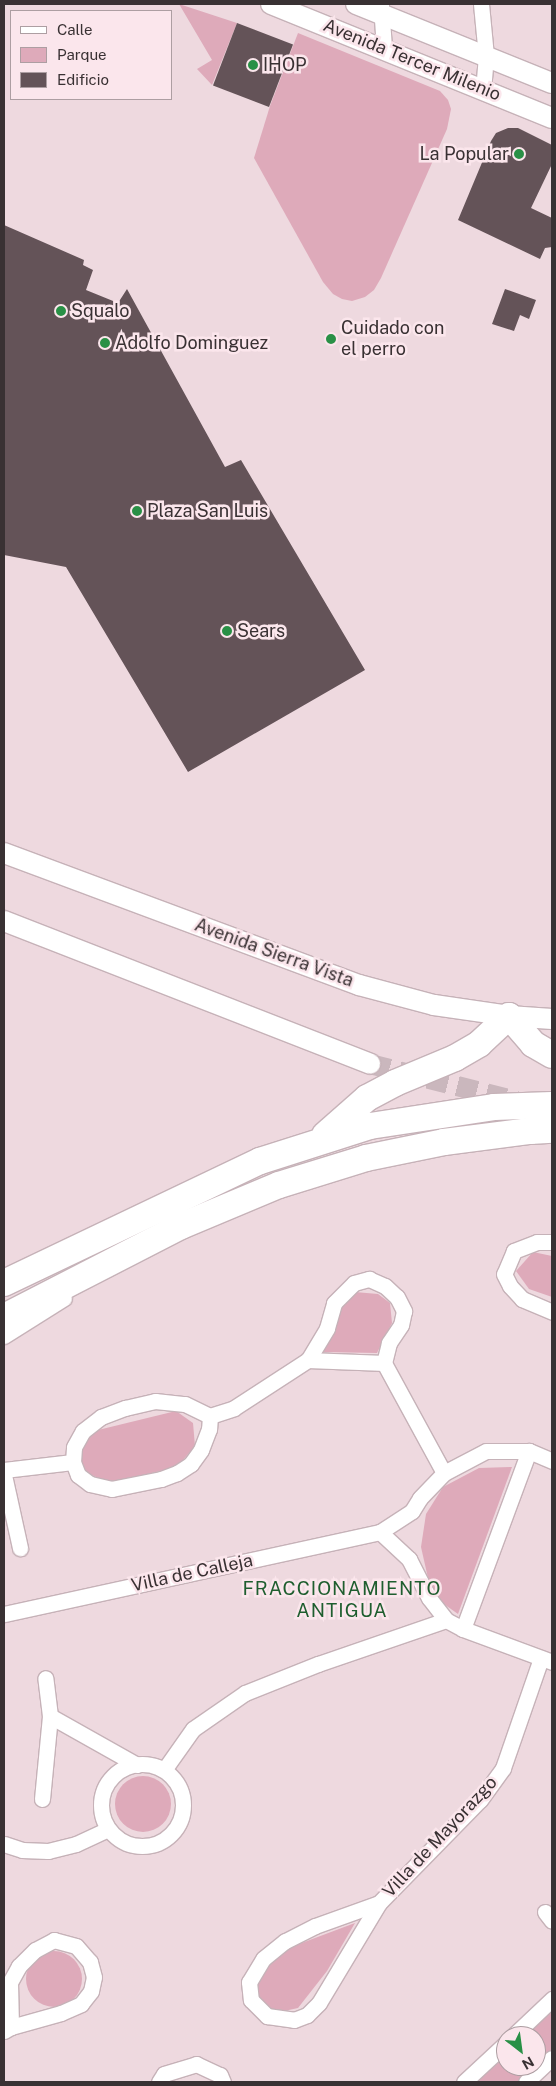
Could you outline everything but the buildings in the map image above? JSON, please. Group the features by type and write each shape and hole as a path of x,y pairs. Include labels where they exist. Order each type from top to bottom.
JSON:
{"highway":[{"path":"317,1142 367,1098 395,1083 455,1058 479,1044 509,1016 534,1044 552,1055"},
{"path":"4,1283 260,1161 317,1142 370,1126 494,1107 552,1105"},
{"path":"4,1317 182,1226 279,1185 366,1158 444,1142 552,1130"}],"street":[{"name":"Avenida Tercer Milenio","path":"271,4 483,88 552,118"},
{"name":"Avenida Tercer Milenio","path":"356,4 381,9 486,56 552,82"},
{"path":"481,4 486,56 483,88"},
{"path":"381,9 384,48"},
{"name":"Avenida Sierra Vista","path":"4,853 359,985 434,1004 509,1016 552,1019"},
{"path":"4,921 370,1064"},
{"path":"552,1242 537,1242 514,1251 504,1274 510,1286 522,1299 552,1312"},
{"path":"4,1336 46,1311 117,1260"},
{"path":"210,1416 201,1450 191,1464 178,1474 112,1489 90,1484 78,1475 73,1462 74,1447 83,1430 101,1417 125,1408 155,1401 184,1404 210,1416 234,1408 308,1360 327,1328 334,1303 354,1283 369,1279 385,1286 397,1297 404,1311 401,1325 389,1343 384,1363 444,1473"},
{"path":"308,1360 384,1363"},
{"path":"547,1660 463,1629 446,1620 429,1598 409,1560 380,1532 412,1511 420,1498 444,1473 486,1451 529,1451 552,1461"},
{"path":"463,1629 529,1451"},
{"path":"4,1470 73,1462"},
{"path":"4,1475 20,1548"},
{"name":"Villa de Calleja","path":"4,1614 380,1532"},
{"path":"164,1770 193,1729 244,1693 318,1664 446,1620"},
{"name":"Villa de Mayorazgo","path":"379,1903 315,1926 284,1941 263,1959 249,1982 251,2000 267,2016 294,2020 307,2015 319,2003 379,1903 480,1800 503,1768 547,1660"},
{"path":"42,1799 50,1716 45,1678"},
{"path":"50,1716 137,1765"},
{"path":"137,1765 151,1765 164,1770 174,1779 180,1790 183,1803 182,1816 176,1828 165,1840 143,1847 130,1845 118,1839 108,1829 102,1816 101,1803 104,1789 112,1778 123,1769 137,1765"},
{"path":"4,1844 22,1850 48,1851 76,1844 108,1829"},
{"path":"54,1940 76,1946 90,1962 94,1977 91,1991 81,2004 62,2013 7,2029 7,1979 35,1950 54,1940"},
{"path":"524,2026 552,1999"},
{"path":"464,2082 496,2052"},
{"path":"526,2082 552,2058"},
{"path":"159,2082 164,2074 196,2064 220,2075 223,2082"}],"green space":[{"path":"179,4 237,23 212,85 197,69 212,60"},
{"path":"298,33 440,91 448,100 451,109 447,129 381,278 374,290 365,297 352,301 342,299 333,294 323,282 254,158 270,106"},
{"path":"533,1252 552,1256 552,1297 529,1289 516,1271"},
{"path":"355,1292 378,1294 390,1303 392,1323 377,1353 323,1352 334,1332 341,1307"},
{"path":"176,1411 193,1423 195,1446 177,1467 110,1483 87,1473 81,1462 83,1444 94,1431"},
{"path":"512,1467 458,1614 441,1602 428,1578 421,1547 426,1514 443,1487 479,1468"},
{"path":"143,1776 158,1781 166,1789 171,1804 166,1819 158,1827 143,1832 128,1827 120,1819 115,1804 120,1789 128,1781"},
{"path":"355,1923 327,1971 298,2008 275,2013 263,2003 255,1990 270,1964 291,1947"},
{"path":"49,1951 59,1951 74,1959 80,1968 82,1979 80,1990 74,1999 59,2007 49,2007 38,2002 31,1995 26,1984 26,1974 31,1963 38,1956"},
{"path":"552,1998 552,2059 546,2065 546,2026 523,2026"},
{"path":"496,2051 496,2076 534,2076 527,2082 463,2082"}],"tunnel":[{"path":"370,1064 516,1101"}],"place":[{"name":"IHOP","path":"253,65"},
{"name":"La Popular","path":"519,154"},
{"name":"Squalo","path":"61,311"},
{"name":"Cuidado con el perro","path":"331,339"},
{"name":"Adolfo Dominguez","path":"105,343"},
{"name":"Plaza San Luis","path":"137,511"},
{"name":"Sears","path":"227,631"}],"district":[{"name":"FRACCIONAMIENTO ANTIGUA","path":"342,1600"}]}
